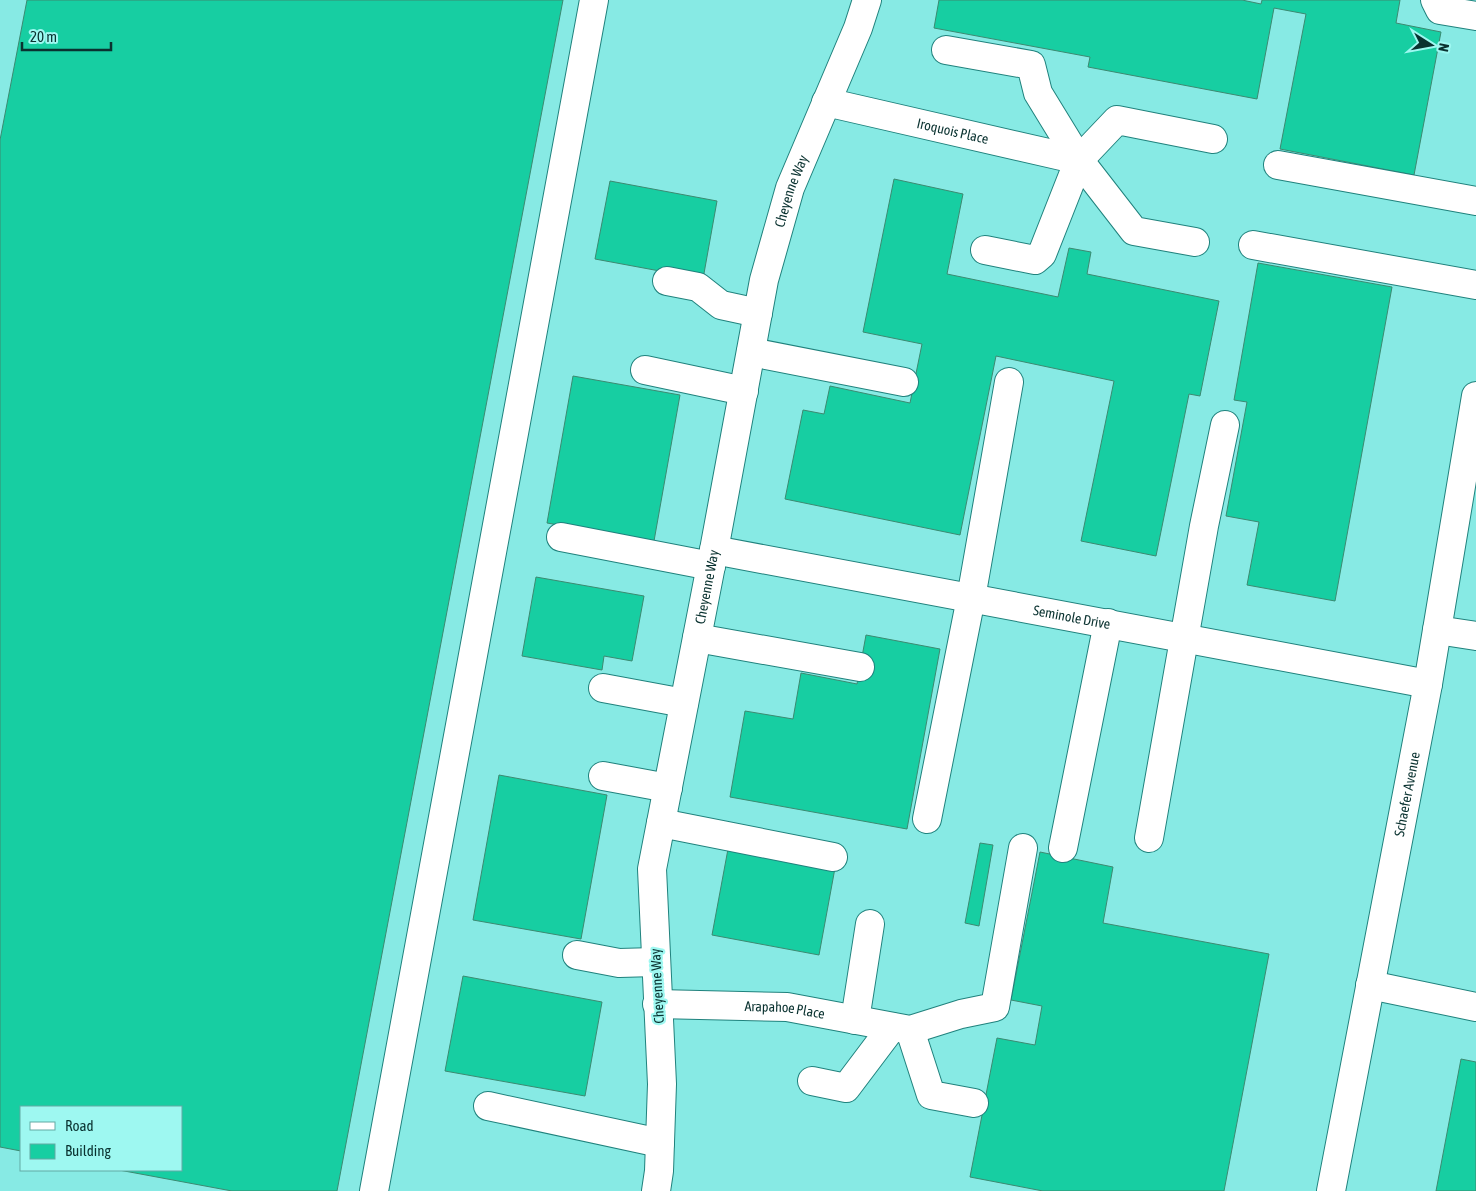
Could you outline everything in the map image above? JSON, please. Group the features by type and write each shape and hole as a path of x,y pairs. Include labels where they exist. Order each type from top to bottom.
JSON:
{"street":[{"path":"374,1191 594,0"},
{"name":"Cheyenne Way","path":"656,1191 659,1171 662,1084 652,869 713,558 764,280 790,188 858,28 867,0"},
{"path":"1435,0 1440,10 1476,16"},
{"path":"946,50 1031,65 1038,93 1079,160 1134,231 1195,242"},
{"name":"Iroquois Place","path":"826,102 1079,160"},
{"path":"985,250 1035,260 1042,254 1079,160 1117,120 1213,139"},
{"path":"1278,164 1476,201"},
{"path":"1253,245 1476,285"},
{"path":"667,281 698,287 721,305 758,312"},
{"path":"751,352 904,382"},
{"path":"645,370 744,391"},
{"path":"927,819 970,598 1009,382"},
{"name":"Schaefer Avenue","path":"1331,1191 1428,684 1476,396"},
{"path":"1149,838 1204,526 1225,425"},
{"name":"Seminole Drive","path":"562,537 713,558 970,598 1428,684"},
{"path":"1063,848 1108,624"},
{"path":"1437,630 1476,636"},
{"path":"697,638 860,667"},
{"path":"603,688 684,702"},
{"path":"603,776 668,788"},
{"path":"661,823 833,857"},
{"path":"812,1082 846,1088 901,1028 995,1007 1023,848"},
{"path":"855,1020 870,924"},
{"path":"577,955 619,963 656,962"},
{"path":"1370,985 1476,1007"},
{"name":"Arapahoe Place","path":"657,1004 787,1007 901,1028"},
{"path":"901,1028 932,1095 974,1102"},
{"path":"488,1106 660,1143"}],"shaded area":[{"path":"0,0 1476,0 1476,1191 0,1191"}],"building":[{"path":"27,0 563,0 337,1191 232,1191 124,1171 182,1171 182,1106 20,1106 20,1151 0,1147 0,140"},
{"path":"939,0 1242,0 1261,4 1262,0 1400,0 1396,23 1441,32 1414,175 1280,149 1306,14 1274,8 1257,99 1088,67 1090,57 934,28"},
{"path":"894,179 963,194 947,274 1058,297 1069,248 1091,252 1087,274 1219,301 1200,396 1189,394 1156,556 1081,541 1114,381 996,356 960,535 785,499 803,410 824,414 830,386 910,403 922,344 863,332"},
{"path":"610,181 717,201 703,279 595,259"},
{"path":"1258,263 1392,287 1335,601 1247,585 1259,522 1226,516 1247,402 1234,400"},
{"path":"573,376 680,395 654,541 547,523"},
{"path":"536,577 644,596 632,661 604,656 602,670 522,656"},
{"path":"866,635 940,649 907,829 730,797 745,711 793,719 801,673 857,684"},
{"path":"499,775 607,795 581,939 473,920"},
{"path":"980,843 993,845 979,926 965,923"},
{"path":"728,849 835,868 819,955 712,935"},
{"path":"1040,852 1113,867 1103,923 1269,954 1224,1191 1043,1191 970,1177 997,1038 1035,1045 1042,1006 1011,1000"},
{"path":"463,976 602,1002 585,1096 445,1071"},
{"path":"1461,1059 1476,1062 1476,1191 1436,1191"}]}
